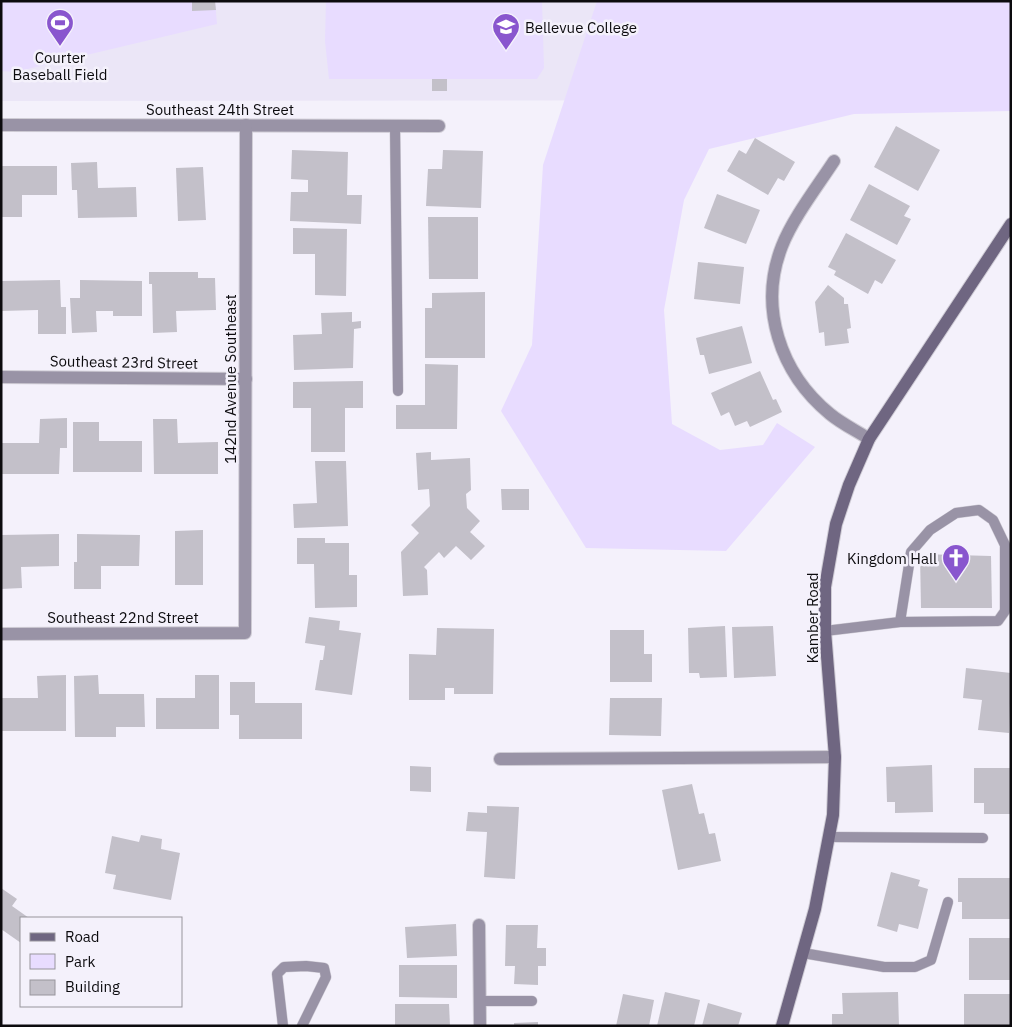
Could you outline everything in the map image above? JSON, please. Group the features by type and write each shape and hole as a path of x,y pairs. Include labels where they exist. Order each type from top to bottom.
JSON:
{"street":[{"name":"Southeast 24th Street","path":"1,125 439,126"},
{"name":"142nd Avenue Southeast","path":"245,633 246,125"},
{"path":"834,161 782,244 773,284 774,323 781,348 790,369 808,393 831,415 869,439"},
{"name":"Kamber Road","path":"782,1026 825,864 833,815 835,758 825,631 825,587 836,524 849,485 869,439 1011,224"},
{"name":"Southeast 23rd Street","path":"1,377 246,379"},
{"name":"Southeast 22nd Street","path":"1,634 245,633"},
{"path":"500,759 835,758"},
{"path":"479,925 480,1026"}],"lane":[{"path":"395,125 398,391"},
{"path":"825,631 900,622 998,621 1005,610 1005,545 993,520 979,510 956,513 930,530 912,552 900,622"},
{"path":"830,837 983,838"},
{"path":"802,953 884,966 915,967 931,960 948,902"},
{"path":"283,1026 277,974 284,967 306,966 324,968 326,977 302,1026"},
{"path":"479,1001 532,1001"}],"shaded area":[{"name":"Bellevue College","path":"1,1 1011,1 1011,100 1,101"}],"green space":[{"name":"Courter Baseball Field","path":"1,1 215,1 217,24 15,72 1,71"},
{"path":"326,1 542,1 544,68 537,79 329,79 325,41"},
{"path":"597,1 1011,1 1011,111 854,114 709,149 684,200 664,310 672,424 720,450 763,445 777,423 815,447 726,551 586,548 501,411 532,345 543,165"}],"building":[{"path":"192,1 215,1 216,10 192,11"},
{"path":"432,79 447,79 447,91 432,91"},
{"path":"896,126 940,150 918,191 874,167"},
{"path":"755,138 795,162 784,181 778,178 768,195 727,171 739,150 746,154"},
{"path":"292,150 348,152 347,195 362,195 361,224 290,221 291,192 308,192 308,180 291,179"},
{"path":"443,150 483,151 481,208 426,206 428,169 442,169"},
{"path":"97,162 98,188 136,187 137,217 78,218 77,190 72,190 71,163"},
{"path":"1,166 57,166 57,195 22,195 22,217 1,217"},
{"path":"203,167 206,220 178,221 176,168"},
{"path":"869,184 910,206 904,216 911,219 897,245 850,220"},
{"path":"717,194 760,210 746,244 704,228"},
{"path":"428,217 478,217 478,279 429,279"},
{"path":"293,228 347,229 346,296 315,295 315,254 293,254"},
{"path":"846,233 896,260 882,284 875,280 868,294 834,275 836,271 828,267"},
{"path":"698,262 744,267 740,304 694,299"},
{"path":"149,272 198,272 198,278 215,278 216,310 176,311 177,332 153,333 152,284 149,284"},
{"path":"60,280 61,307 66,307 66,334 38,334 38,310 1,311 1,281"},
{"path":"80,280 142,281 142,316 113,316 113,311 96,311 97,332 72,333 70,298 80,298"},
{"path":"828,285 844,298 844,304 848,304 851,328 847,329 849,343 825,346 824,332 819,333 815,302"},
{"path":"485,292 485,358 425,358 425,308 432,308 432,293"},
{"path":"352,312 352,322 361,321 361,328 354,329 353,368 294,370 293,335 322,334 321,313"},
{"path":"742,326 752,363 709,374 704,355 700,355 696,338"},
{"path":"425,364 458,365 457,429 396,429 396,405 425,405"},
{"path":"760,371 773,400 776,399 782,412 750,427 747,421 735,426 729,412 721,416 711,393"},
{"path":"363,381 363,408 345,408 345,452 311,452 311,408 293,408 293,382"},
{"path":"67,418 67,448 60,448 59,474 1,474 1,443 39,443 40,419"},
{"path":"153,419 177,419 178,443 218,442 218,474 154,474"},
{"path":"73,422 99,422 99,441 142,441 142,472 73,472"},
{"path":"431,452 431,460 470,458 471,490 466,494 467,508 480,521 470,532 485,546 471,560 456,546 444,558 439,552 424,567 427,570 428,595 403,596 401,552 419,533 411,525 430,506 429,489 418,490 416,453"},
{"path":"315,461 346,461 348,526 294,528 293,504 317,503"},
{"path":"501,489 529,489 529,510 502,510"},
{"path":"203,530 203,585 175,585 175,531"},
{"path":"59,534 59,566 21,567 22,588 1,589 1,535"},
{"path":"77,534 140,535 139,566 101,566 101,589 74,589 74,562 77,562"},
{"path":"297,538 325,538 325,543 349,543 349,575 357,575 357,607 315,608 314,564 297,564"},
{"name":"Kingdom Hall","path":"920,554 991,556 992,608 921,608"},
{"path":"309,617 340,621 339,630 361,633 352,695 315,690 320,660 323,660 325,646 305,643"},
{"path":"725,626 727,677 700,678 699,673 689,673 688,628"},
{"path":"773,626 776,676 734,678 732,627"},
{"path":"437,628 494,629 493,694 454,694 454,688 445,688 445,700 409,700 409,654 436,655"},
{"path":"610,630 644,630 644,654 652,654 652,682 610,682"},
{"path":"966,668 1011,673 1009,733 978,730 982,700 963,698"},
{"path":"66,675 66,731 1,731 1,698 38,698 37,676"},
{"path":"98,675 99,694 144,694 145,727 116,727 116,737 75,737 74,676"},
{"path":"195,675 219,675 219,729 156,729 156,698 195,698"},
{"path":"230,682 255,682 255,703 302,703 302,739 239,739 239,715 230,715"},
{"path":"610,698 662,698 661,736 609,735"},
{"path":"932,765 933,812 895,813 895,802 887,802 886,767"},
{"path":"410,766 431,767 431,792 410,791"},
{"path":"974,768 1011,768 1011,814 984,814 984,803 974,803"},
{"path":"692,784 699,814 704,813 709,834 715,833 721,861 678,870 662,790"},
{"path":"487,806 519,807 515,879 484,877 487,832 466,831 468,812 487,813"},
{"path":"141,835 162,839 161,849 180,853 171,900 113,889 116,875 105,873 112,836 139,842"},
{"path":"891,872 920,880 918,886 928,889 918,929 899,924 897,932 877,926"},
{"path":"958,878 1011,878 1011,919 962,919 962,902 958,902"},
{"path":"1,888 17,899 12,906 28,917 20,917 20,942 1,929"},
{"path":"456,924 457,956 407,958 405,927"},
{"path":"506,925 538,925 537,948 546,948 546,966 538,966 538,985 514,984 515,966 505,966"},
{"path":"969,938 1011,938 1011,980 969,980"},
{"path":"399,965 457,965 457,998 399,997"},
{"path":"665,992 700,1000 694,1026 657,1026"},
{"path":"898,992 899,1026 832,1026 832,1014 843,1014 842,993"},
{"path":"623,994 654,1000 649,1026 616,1026"},
{"path":"964,994 1011,994 1011,1026 964,1026"},
{"path":"708,1003 742,1013 738,1026 702,1026"},
{"path":"395,1004 449,1004 450,1026 395,1026"},
{"path":"538,1022 538,1026 514,1026 514,1023"}],"place":[{"name":"Courter Baseball Field","path":"60,47"},
{"name":"Bellevue College","path":"506,51"},
{"name":"Kingdom Hall","path":"956,582"}]}
